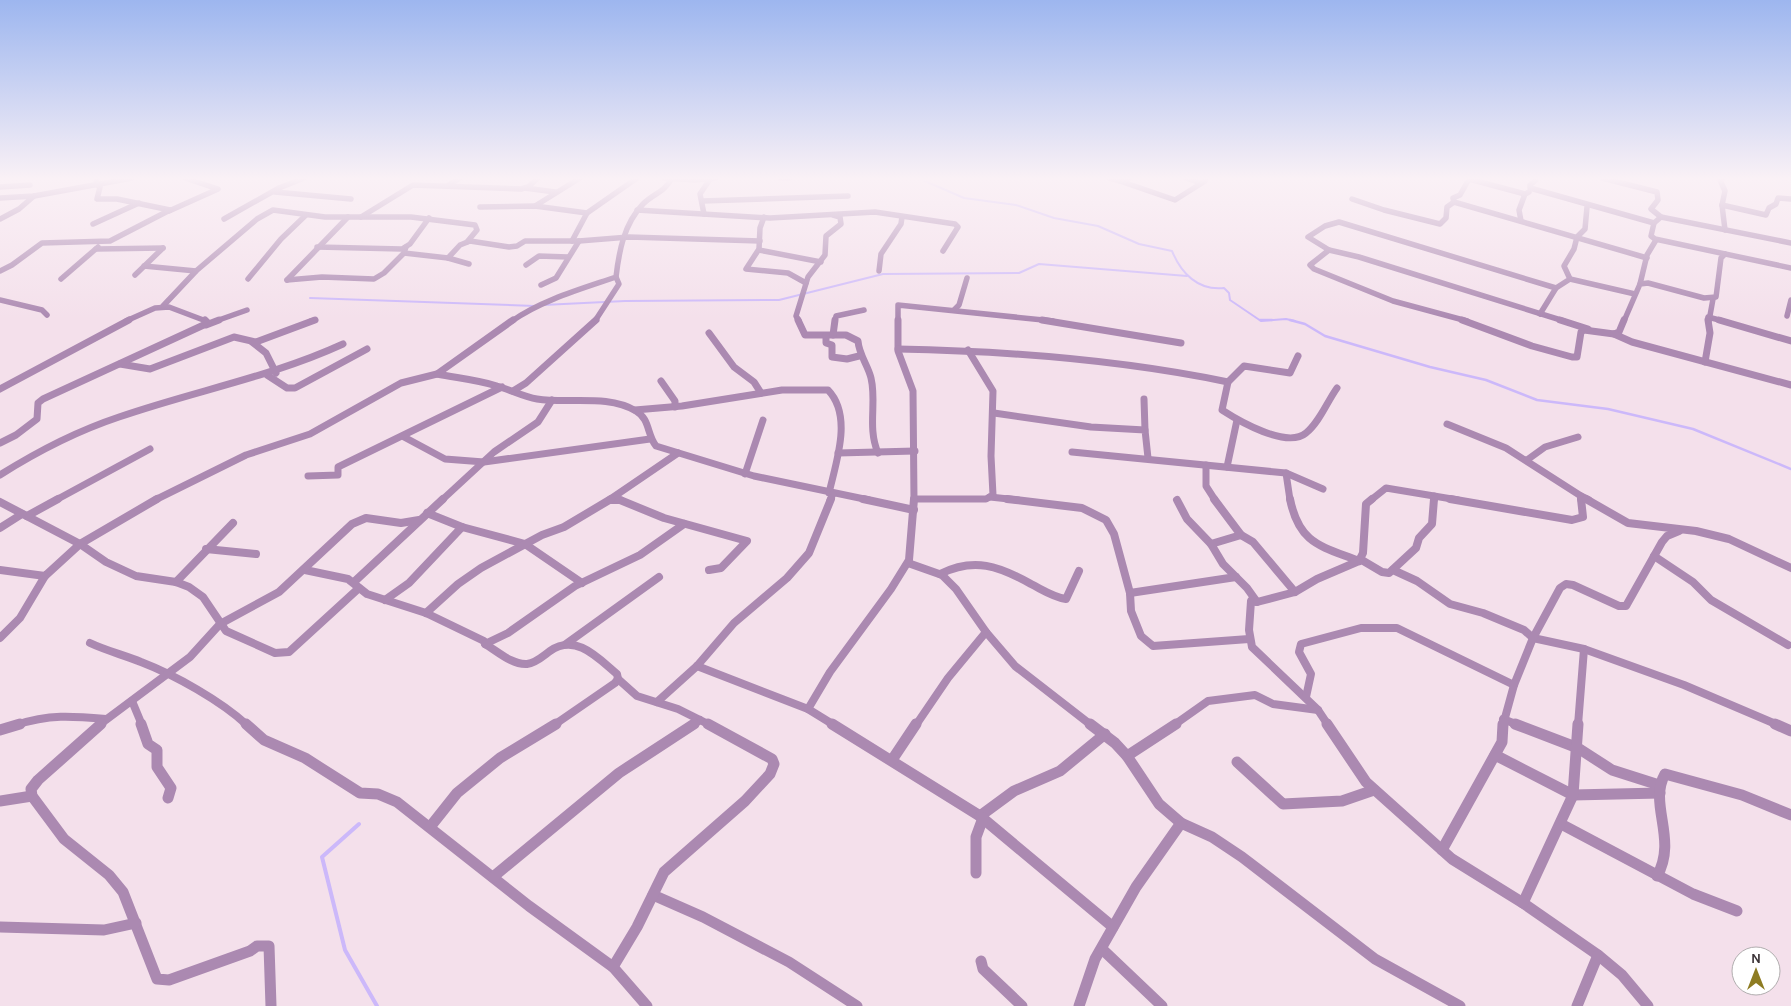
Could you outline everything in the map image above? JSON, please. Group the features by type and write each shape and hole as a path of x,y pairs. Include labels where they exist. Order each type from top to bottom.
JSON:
{"street":[{"path":"0,271 16,263 32,247 42,243 113,240 143,225"},
{"path":"164,306 172,294 196,271 253,225"},
{"path":"248,279 296,225"},
{"path":"340,225 286,280 322,277 374,279 384,274 424,225"},
{"path":"468,242 477,230 475,225"},
{"path":"541,285 556,278 576,241 582,225"},
{"path":"513,392 521,388 543,367 572,345 595,323 610,303 619,284 616,278 623,239 630,225"},
{"path":"761,225 759,250 746,269 788,273 806,282"},
{"path":"841,225 826,236 826,253 806,282 796,316 797,322 805,335 846,336 857,340 859,356 872,382 870,400 874,444 878,453"},
{"path":"879,271 880,254 900,225"},
{"path":"943,250 957,230 955,225"},
{"path":"1329,225 1308,237 1329,250 1359,257 1590,329 1614,334 1620,338 1791,385"},
{"path":"1349,225 1556,288"},
{"path":"1534,225 1647,258"},
{"path":"1570,279 1564,266 1574,250 1577,237 1584,229 1585,225"},
{"path":"1654,225 1651,236 1656,240 1791,268"},
{"path":"1700,225 1791,243"},
{"path":"1724,225 1725,230"},
{"path":"448,258 460,245 468,242 509,247 517,246 525,241 666,237 760,241"},
{"path":"61,280 105,240"},
{"path":"1614,334 1619,332 1640,284 1647,258 1656,240"},
{"path":"317,246 405,250 469,264"},
{"path":"96,249 163,248 134,275"},
{"path":"759,250 821,262"},
{"path":"1329,250 1311,267 1393,302 1469,322 1554,353 1577,357 1581,332 1590,329"},
{"path":"1705,362 1710,333 1708,317 1713,299 1716,297 1721,258 1725,254"},
{"path":"526,265 530,258 539,255 568,257"},
{"path":"144,266 196,271"},
{"path":"437,374 522,314 574,291 616,278"},
{"path":"954,310 960,304 967,278"},
{"path":"1540,314 1556,288 1570,279 1635,294"},
{"path":"1640,284 1648,283 1713,299"},
{"path":"0,300 42,310 47,315"},
{"path":"1786,316 1791,300"},
{"path":"808,709 830,672 892,589 908,563 914,510 913,391 898,349 898,305 1051,321 1181,343"},
{"path":"0,389 136,315 164,306 205,320 208,323 206,325"},
{"path":"0,443 16,435 37,419 38,403 43,399 206,325 247,310"},
{"path":"859,356 847,359 831,357 832,345 826,343 836,316 864,310"},
{"path":"1708,317 1791,342"},
{"path":"252,342 315,320"},
{"path":"709,333 734,367 754,382 761,393"},
{"path":"118,364 127,364 140,370 150,369 234,337 242,337 252,342 266,354 276,373"},
{"path":"0,475 39,450 126,415 276,373 343,344"},
{"path":"898,349 968,350 1171,370 1228,382"},
{"path":"267,375 287,388 295,388 367,350"},
{"path":"968,350 993,391 994,413 991,456 993,493 990,497"},
{"path":"1298,356 1290,373 1246,365 1228,382 1221,409 1237,420 1281,436 1298,438 1305,435 1337,388"},
{"path":"0,638 10,631 24,612 45,576 80,544 158,498 237,459 302,437 391,388 412,379 437,374 502,387 538,399 608,402 633,410 643,416 651,430 650,439 656,446 745,474 914,510"},
{"path":"661,382 675,401 675,407"},
{"path":"308,476 338,475 338,468 502,387"},
{"path":"633,410 675,407 761,393 819,389 831,392 838,403 840,436 831,493 809,553 787,578 734,622 697,666 657,702"},
{"path":"1144,399 1148,458"},
{"path":"0,502 80,544 106,562 136,576 176,582 197,591 220,624 232,635 275,653 290,652 418,520 494,452 538,422 552,400"},
{"path":"994,413 1091,427 1145,430"},
{"path":"745,474 763,420"},
{"path":"1227,467 1237,420"},
{"path":"1447,424 1527,460 1581,496 1628,523 1696,531 1729,539 1791,568"},
{"path":"404,437 445,459 484,462 650,439"},
{"path":"1527,460 1545,447 1578,438"},
{"path":"0,528 150,449"},
{"path":"838,453 915,451"},
{"path":"1072,452 1286,473 1323,489"},
{"path":"426,613 468,577 525,544 570,524 612,500 678,453"},
{"path":"1206,466 1206,486 1210,493 1241,535 1253,542 1295,592"},
{"path":"1286,473 1292,511 1312,543 1360,560 1382,572 1389,573 1416,548 1419,538 1432,524 1434,496"},
{"path":"1581,496 1584,517 1572,520 1386,488 1381,490 1366,504 1363,553 1360,560 1317,579 1295,592 1256,602 1251,601 1250,639 1252,647 1259,656 1318,710 1366,782 1374,790 1405,815 1442,850 1598,955 1622,975 1648,1006"},
{"path":"914,499 990,497 1082,508 1106,520 1114,534 1130,594 1131,611 1141,636 1153,646 1250,639"},
{"path":"612,500 620,500 664,518 747,541 721,568 709,570"},
{"path":"1177,500 1187,519 1211,544 1223,564 1256,602"},
{"path":"427,513 462,527 525,544 582,583"},
{"path":"271,1006 269,946 257,946 250,951 162,981 154,972 123,892 114,881 64,839 32,796 31,789 38,780 106,719 190,657 220,624 266,601 305,570 348,528 358,521 366,518 401,523 418,520"},
{"path":"176,582 213,540 233,523"},
{"path":"485,644 508,633 582,583 634,559 684,524"},
{"path":"385,600 409,583 462,527"},
{"path":"1442,850 1495,755 1504,733 1503,719 1514,685 1533,638 1560,588 1566,584 1573,585 1619,606 1626,606 1666,536 1681,530"},
{"path":"1211,544 1241,535"},
{"path":"206,549 256,554"},
{"path":"1654,556 1693,582 1711,600 1788,644"},
{"path":"908,563 940,574 956,589 986,632 1025,675 1105,734 1127,756 1159,804 1181,823 1212,837 1235,853 1375,959 1460,1006"},
{"path":"940,574 960,565 987,564 1055,597 1066,599 1079,572"},
{"path":"0,570 45,576"},
{"path":"305,570 338,576 357,585 367,594 426,613 478,638 514,661 528,664 566,644 660,577"},
{"path":"1393,570 1417,582 1448,603 1483,613 1524,630 1533,638 1584,649 1738,706 1791,731"},
{"path":"1130,594 1162,590 1203,580 1236,577"},
{"path":"1306,697 1311,674 1300,652 1300,644 1363,627 1397,628 1514,685"},
{"path":"892,760 946,680 986,632"},
{"path":"90,643 167,675 231,710 264,740 305,758 360,793 378,794 397,802 529,906 614,966 646,1006"},
{"path":"566,644 577,646 598,660 617,674 618,680 637,696 678,708 764,754 772,759 774,768 756,791 668,867 636,928 620,950 614,966"},
{"path":"1523,903 1573,795 1584,649"},
{"path":"697,666 808,709 892,760 982,817 1113,927"},
{"path":"430,827 457,793 500,758 547,730 618,680"},
{"path":"1127,756 1153,737 1188,717 1208,701 1255,695 1273,704 1318,710"},
{"path":"132,700 146,733 148,744 157,750 158,766 171,788 168,798"},
{"path":"0,730 34,718 61,716 106,719"},
{"path":"1503,719 1578,748 1612,770 1659,789"},
{"path":"492,877 619,773 700,720"},
{"path":"976,873 976,837 982,817 1019,788 1060,771 1105,734"},
{"path":"1495,755 1573,795 1659,789"},
{"path":"1237,762 1283,804 1342,801 1374,790"},
{"path":"1657,876 1663,868 1667,856 1659,789 1665,774 1676,775 1742,795 1791,815"},
{"path":"0,801 32,796"},
{"path":"1079,1006 1095,959 1136,887 1181,823"},
{"path":"1561,824 1657,876 1714,904 1737,911"},
{"path":"653,895 789,962 857,1006"},
{"path":"0,927 104,930 136,923"},
{"path":"1102,948 1162,1006"},
{"path":"1577,1006 1598,955"},
{"path":"981,962 984,969 1022,1006"}],"waterway":[{"path":"1092,225 1139,244 1172,251 1180,266 1192,279 1206,287 1224,288 1229,293 1230,300 1261,321 1286,319 1295,321"},
{"path":"543,305 625,301 779,300 883,274 1019,273 1039,264 1187,276"},
{"path":"310,298 535,306"},
{"path":"1260,320 1272,320"},
{"path":"1290,320 1305,324 1325,336 1430,367 1486,380 1537,400 1608,409 1693,429 1791,469"},
{"path":"359,824 322,857 345,950 377,1006"}]}
